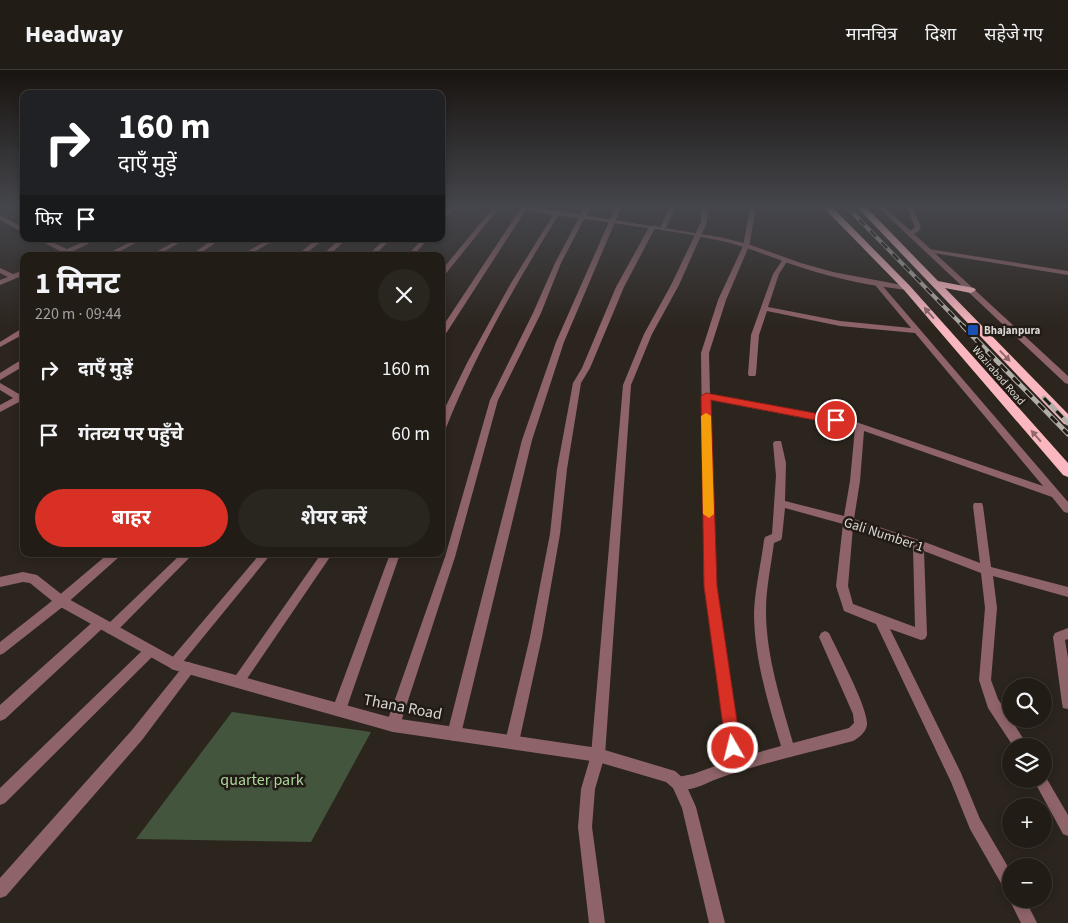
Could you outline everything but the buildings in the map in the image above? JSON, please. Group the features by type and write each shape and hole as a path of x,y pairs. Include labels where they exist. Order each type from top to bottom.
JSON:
{"highway":[{"name":"Wazirabad Road","path":"867,248 906,288 1068,472"},
{"name":"Wazirabad Road","path":"900,248 1068,421"},
{"path":"934,283 971,290"}],"street":[{"path":"445,271 464,248"},
{"path":"445,329 498,248"},
{"path":"445,418 453,397 534,248"},
{"path":"394,724 450,557 494,400 566,248"},
{"path":"454,734 527,440 560,342 601,248"},
{"path":"512,742 538,628 554,534 562,469 578,383 620,287 641,248"},
{"path":"597,923 585,827 588,789 598,755 627,385 648,334 675,285 691,248"},
{"path":"736,766 710,586 705,353 722,300 745,248"},
{"path":"751,248 818,270 879,285 906,288"},
{"path":"925,248 1068,381"},
{"path":"929,252 1068,273"},
{"path":"752,374 755,334 776,274 785,260"},
{"path":"0,270 13,277"},
{"path":"0,283 20,274"},
{"path":"879,285 1068,509"},
{"path":"764,308 863,327 918,331"},
{"path":"2,342 20,333"},
{"path":"0,376 20,364"},
{"path":"0,386 20,398"},
{"path":"706,396 787,410 860,426 1055,494"},
{"path":"0,409 20,400"},
{"path":"860,426 842,586 848,607 921,635 918,544"},
{"path":"778,443 780,449 777,537 769,540 761,594 760,623 770,686 789,751"},
{"name":"Gali Number 1","path":"779,503 848,521 918,544 986,570 1068,592"},
{"path":"978,506 991,608 985,680 993,703 1016,738"},
{"path":"0,649 61,601 111,557"},
{"path":"0,714 106,626 185,557"},
{"path":"174,664 263,557"},
{"path":"238,682 325,557"},
{"path":"339,710 394,557"},
{"name":"Thana Road","path":"0,582 23,577 32,578 61,601 174,664 394,724 598,755 670,776 678,782"},
{"path":"880,620 956,778 975,824 1002,871"},
{"path":"1068,633 1059,637 1068,703"},
{"path":"717,923 689,807 678,782 693,781 736,766 853,734 861,725 860,714 825,637"},
{"path":"0,798 150,651"},
{"path":"0,890 137,735 189,668"},
{"path":"1045,788 1068,829"},
{"path":"1022,908 1029,923"}],"green space":[{"name":"quarter park","path":"232,712 371,732 311,842 136,839"}],"railway":[{"path":"887,248 964,327"},
{"path":"963,326 1068,434"},
{"path":"1044,398 1068,423"}],"slow traffic":[{"path":"706,416 709,514"}],"place":[{"name":"Bhajanpura","path":"973,330"}],"route":[{"path":"733,748 710,586 706,396 836,420"}]}
